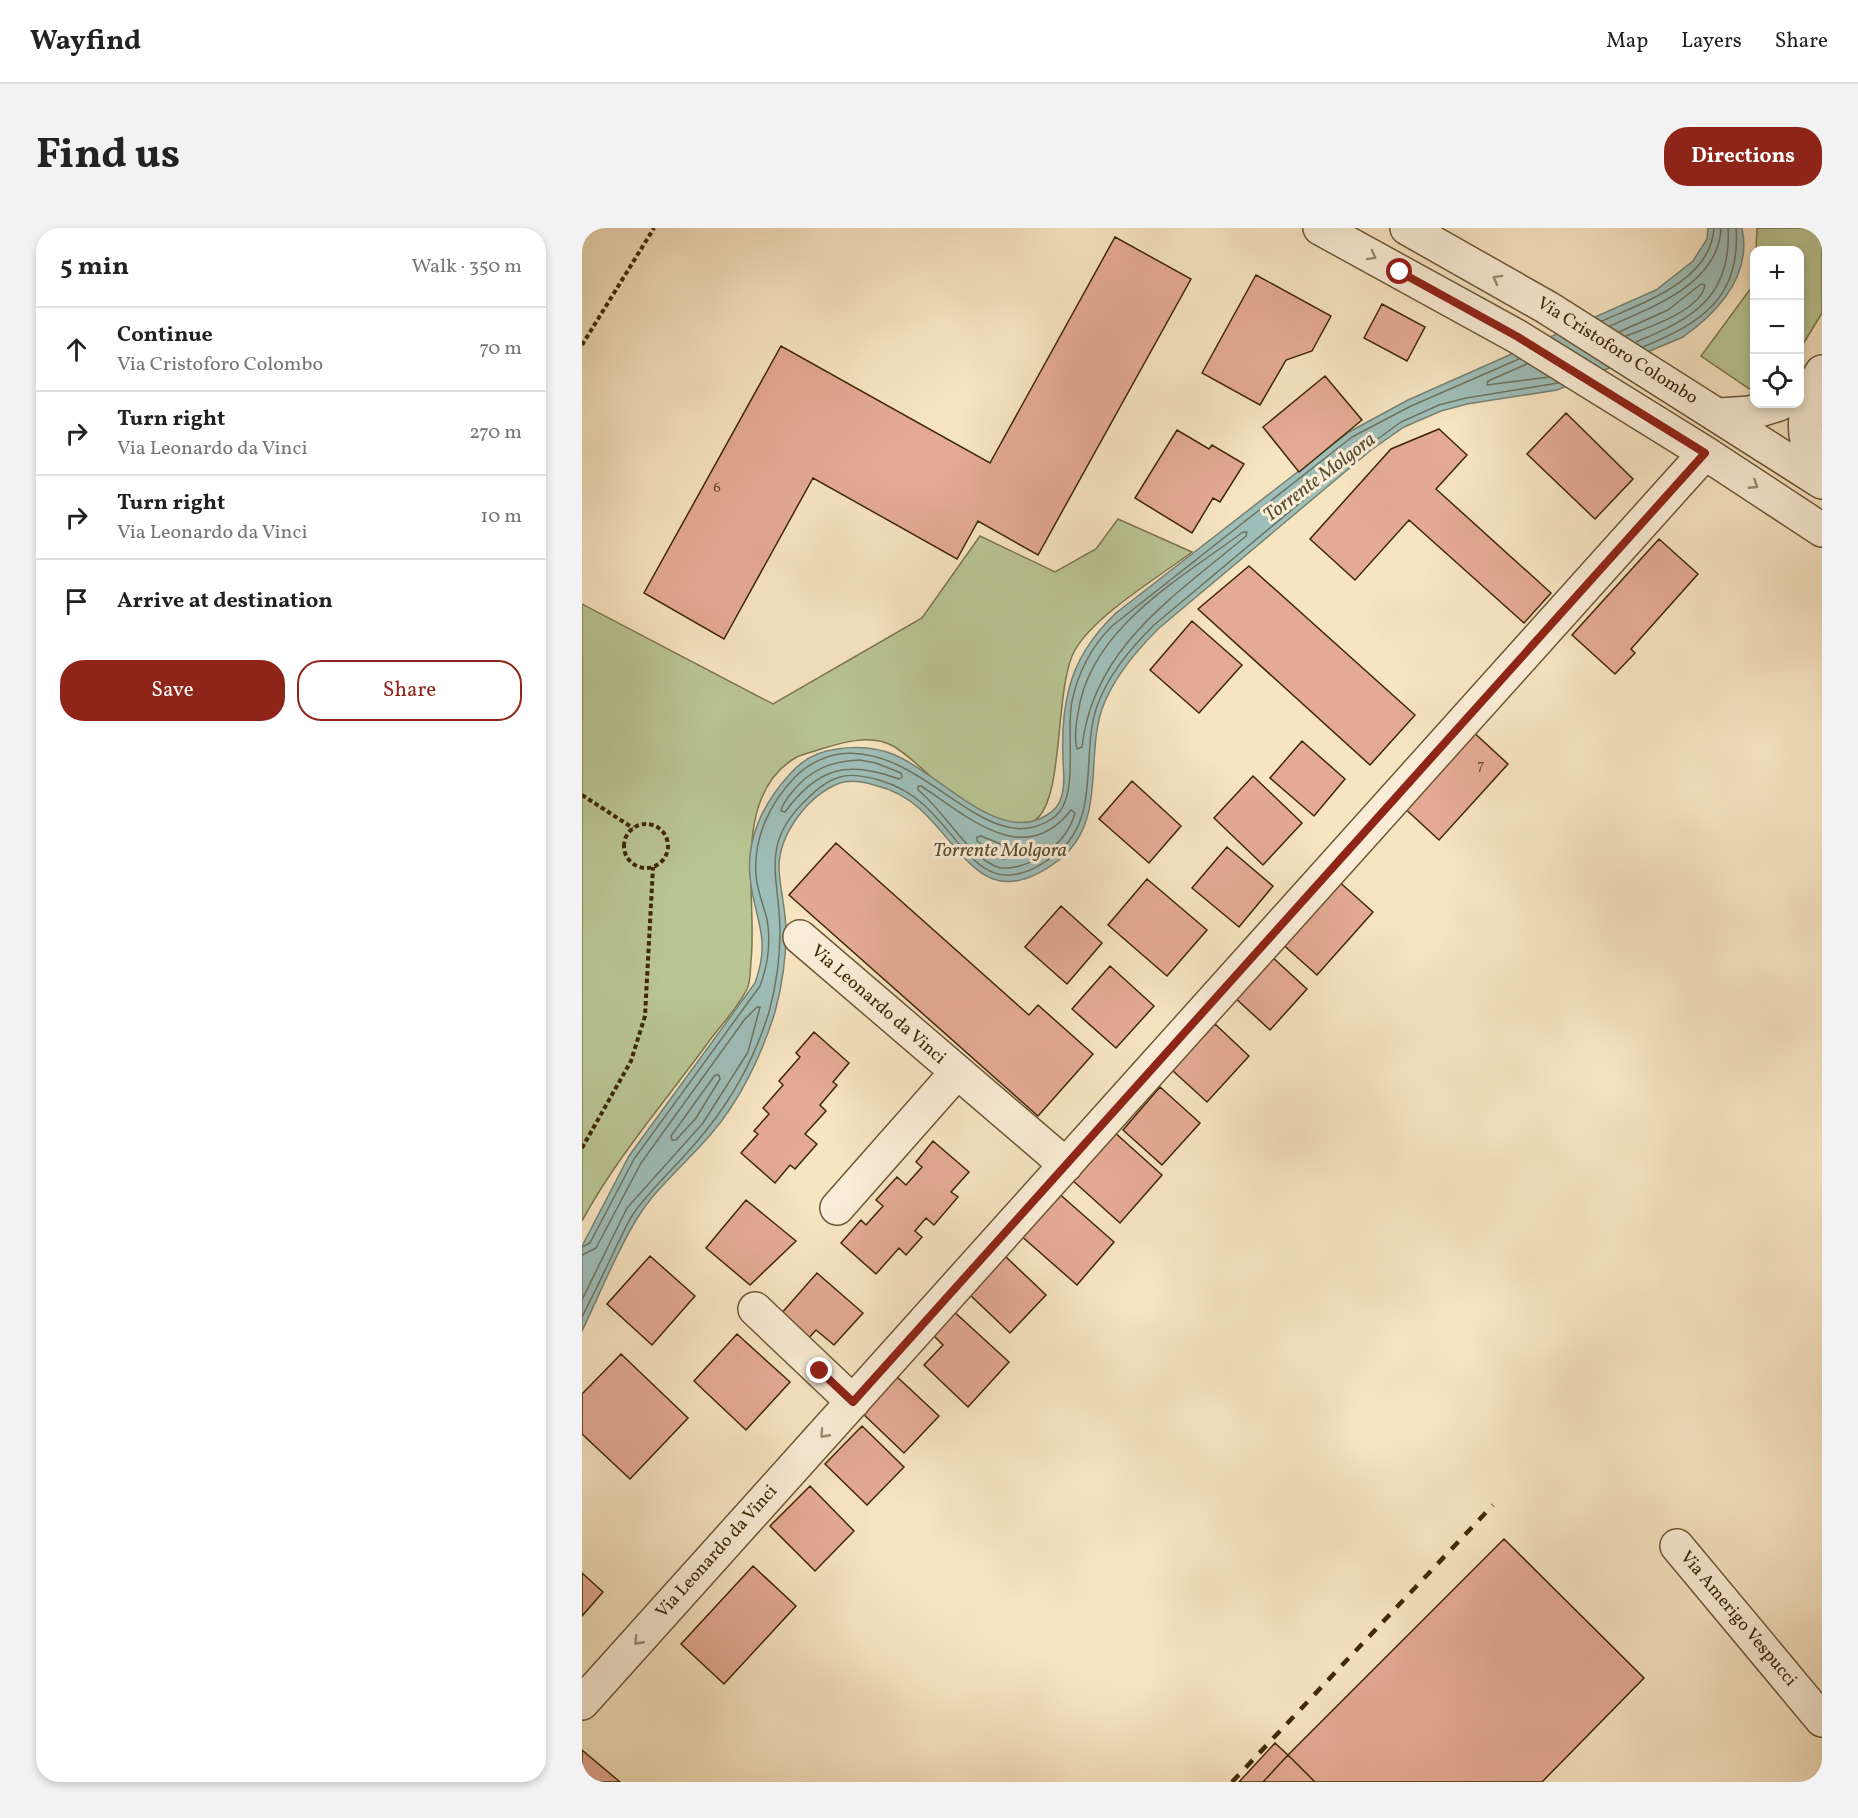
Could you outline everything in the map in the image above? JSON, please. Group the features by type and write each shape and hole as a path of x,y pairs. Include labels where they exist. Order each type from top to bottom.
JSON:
{"street":[{"path":"1320,228 1518,337 1705,453 1822,530"},
{"name":"Via Cristoforo Colombo","path":"1407,228 1548,308 1822,482"},
{"path":"1812,382 1805,427 1810,450 1822,469"},
{"path":"1719,415 1750,413 1766,408"},
{"name":"Via Leonardo da Vinci","path":"582,1703 1705,453"},
{"name":"Via Leonardo da Vinci","path":"800,937 1066,1165"},
{"name":"Via Leonardo da Vinci","path":"837,1208 957,1072"},
{"path":"755,1309 853,1402"},
{"name":"Via Amerigo Vespucci","path":"1677,1546 1822,1720"}],"path":[{"path":"582,345 654,228"},
{"path":"582,795 633,828 649,825 665,835 667,842 666,855 653,867 645,1016 631,1061 582,1148"},
{"path":"633,828 624,841 626,855 637,866 653,867"}],"green space":[{"path":"1757,228 1822,228 1822,313 1804,342 1804,246 1756,246"},
{"path":"1750,289 1750,389 1701,356"},
{"path":"1118,519 1192,552 1112,610 1084,637 1075,650 1068,667 1064,689 1051,790 1044,808 1035,820 1017,827 998,825 979,816 908,757 893,746 876,740 848,742 801,755 775,775 762,798 754,823 751,851 752,936 750,979 747,989 734,1010 625,1153 582,1221 582,604 773,704 922,618 980,536 1055,572 1096,549"}],"water":[{"name":"Torrente Molgora","path":"1708,228 1742,228 1744,245 1742,261 1737,277 1720,304 1683,337 1557,390 1467,404 1441,411 1404,427 1371,450 1158,629 1126,666 1112,687 1102,709 1097,729 1089,809 1084,828 1074,845 1059,860 1034,876 1013,882 995,880 979,871 965,858 915,805 893,791 866,783 840,783 828,789 806,807 789,830 780,856 779,869 786,942 782,982 764,1044 741,1092 722,1121 653,1196 638,1217 615,1259 582,1331 582,1246 629,1156 755,983 760,967 762,940 750,877 751,848 759,821 772,796 800,764 830,750 874,749 888,752 912,764 989,814 1009,821 1028,822 1047,815 1058,805 1063,793 1063,723 1072,678 1087,648 1116,613 1349,432 1408,400 1656,290 1693,261 1707,239"}],"building":[{"path":"1115,237 1191,279 1038,555 978,521 957,559 813,478 724,639 644,593 781,346 990,463"},
{"path":"1256,275 1331,316 1312,351 1286,360 1260,405 1202,373"},
{"path":"1382,304 1425,327 1407,361 1364,338"},
{"path":"1325,376 1362,420 1299,472 1263,427"},
{"path":"1566,413 1633,479 1595,519 1527,454"},
{"path":"1439,429 1467,455 1436,489 1551,593 1524,623 1409,520 1355,580 1310,539 1391,449"},
{"path":"1177,430 1209,449 1212,445 1244,464 1220,502 1213,498 1192,533 1135,498"},
{"path":"1659,539 1698,574 1631,649 1635,653 1615,674 1572,635"},
{"path":"1249,566 1415,715 1370,765 1198,609"},
{"path":"1192,621 1242,665 1199,713 1150,670"},
{"path":"1469,728 1508,764 1439,840 1400,804"},
{"path":"1302,741 1345,779 1314,816 1270,778"},
{"path":"1253,776 1302,823 1263,865 1214,818"},
{"path":"1132,781 1181,826 1149,863 1099,819"},
{"path":"836,843 1029,1015 1038,1005 1093,1054 1038,1116 789,895"},
{"path":"1227,847 1273,886 1239,927 1192,888"},
{"path":"1147,879 1207,930 1167,976 1108,925"},
{"path":"1336,879 1373,912 1317,975 1280,942"},
{"path":"1061,906 1102,943 1067,984 1025,947"},
{"path":"1270,955 1307,989 1270,1030 1233,996"},
{"path":"1110,966 1154,1006 1116,1048 1072,1009"},
{"path":"1215,1024 1249,1056 1207,1102 1172,1070"},
{"path":"814,1032 849,1063 833,1082 837,1085 820,1105 826,1111 805,1134 817,1144 795,1169 790,1165 775,1183 741,1153 758,1134 754,1131 769,1114 763,1108 783,1085 779,1081 800,1057 796,1053"},
{"path":"1160,1087 1200,1123 1162,1165 1123,1130"},
{"path":"1113,1131 1162,1175 1120,1223 1071,1179"},
{"path":"933,1141 969,1172 951,1192 958,1197 934,1225 926,1218 915,1231 922,1237 906,1255 899,1248 876,1274 841,1243 861,1220 866,1225 883,1206 876,1200 897,1177 906,1185 922,1167 916,1162"},
{"path":"1056,1191 1114,1242 1077,1285 1019,1234"},
{"path":"746,1200 796,1241 750,1285 706,1248"},
{"path":"650,1256 695,1296 652,1345 607,1304"},
{"path":"1005,1256 1046,1295 1010,1333 969,1294"},
{"path":"817,1273 863,1313 834,1345 816,1330 807,1340 780,1315"},
{"path":"950,1308 1009,1362 968,1407 924,1365 943,1345 929,1331"},
{"path":"737,1334 790,1382 746,1430 694,1381"},
{"path":"621,1354 688,1418 630,1479 582,1434 582,1394"},
{"path":"894,1374 939,1416 904,1453 859,1410"},
{"path":"862,1426 904,1467 867,1505 825,1464"},
{"path":"810,1486 854,1531 815,1571 770,1526"},
{"path":"1504,1539 1644,1678 1542,1782 1315,1782 1288,1755"},
{"path":"753,1566 796,1606 724,1684 681,1644"},
{"path":"582,1573 603,1592 582,1616"},
{"path":"1275,1743 1288,1755 1263,1782 1239,1782"},
{"path":"582,1750 620,1782 582,1782"},
{"path":"1288,1755 1315,1782 1263,1782"}],"railway":[{"path":"1232,1782 1493,1505"}],"route":[{"path":"820,1371 853,1402 1705,453 1518,337 1400,272"}]}
